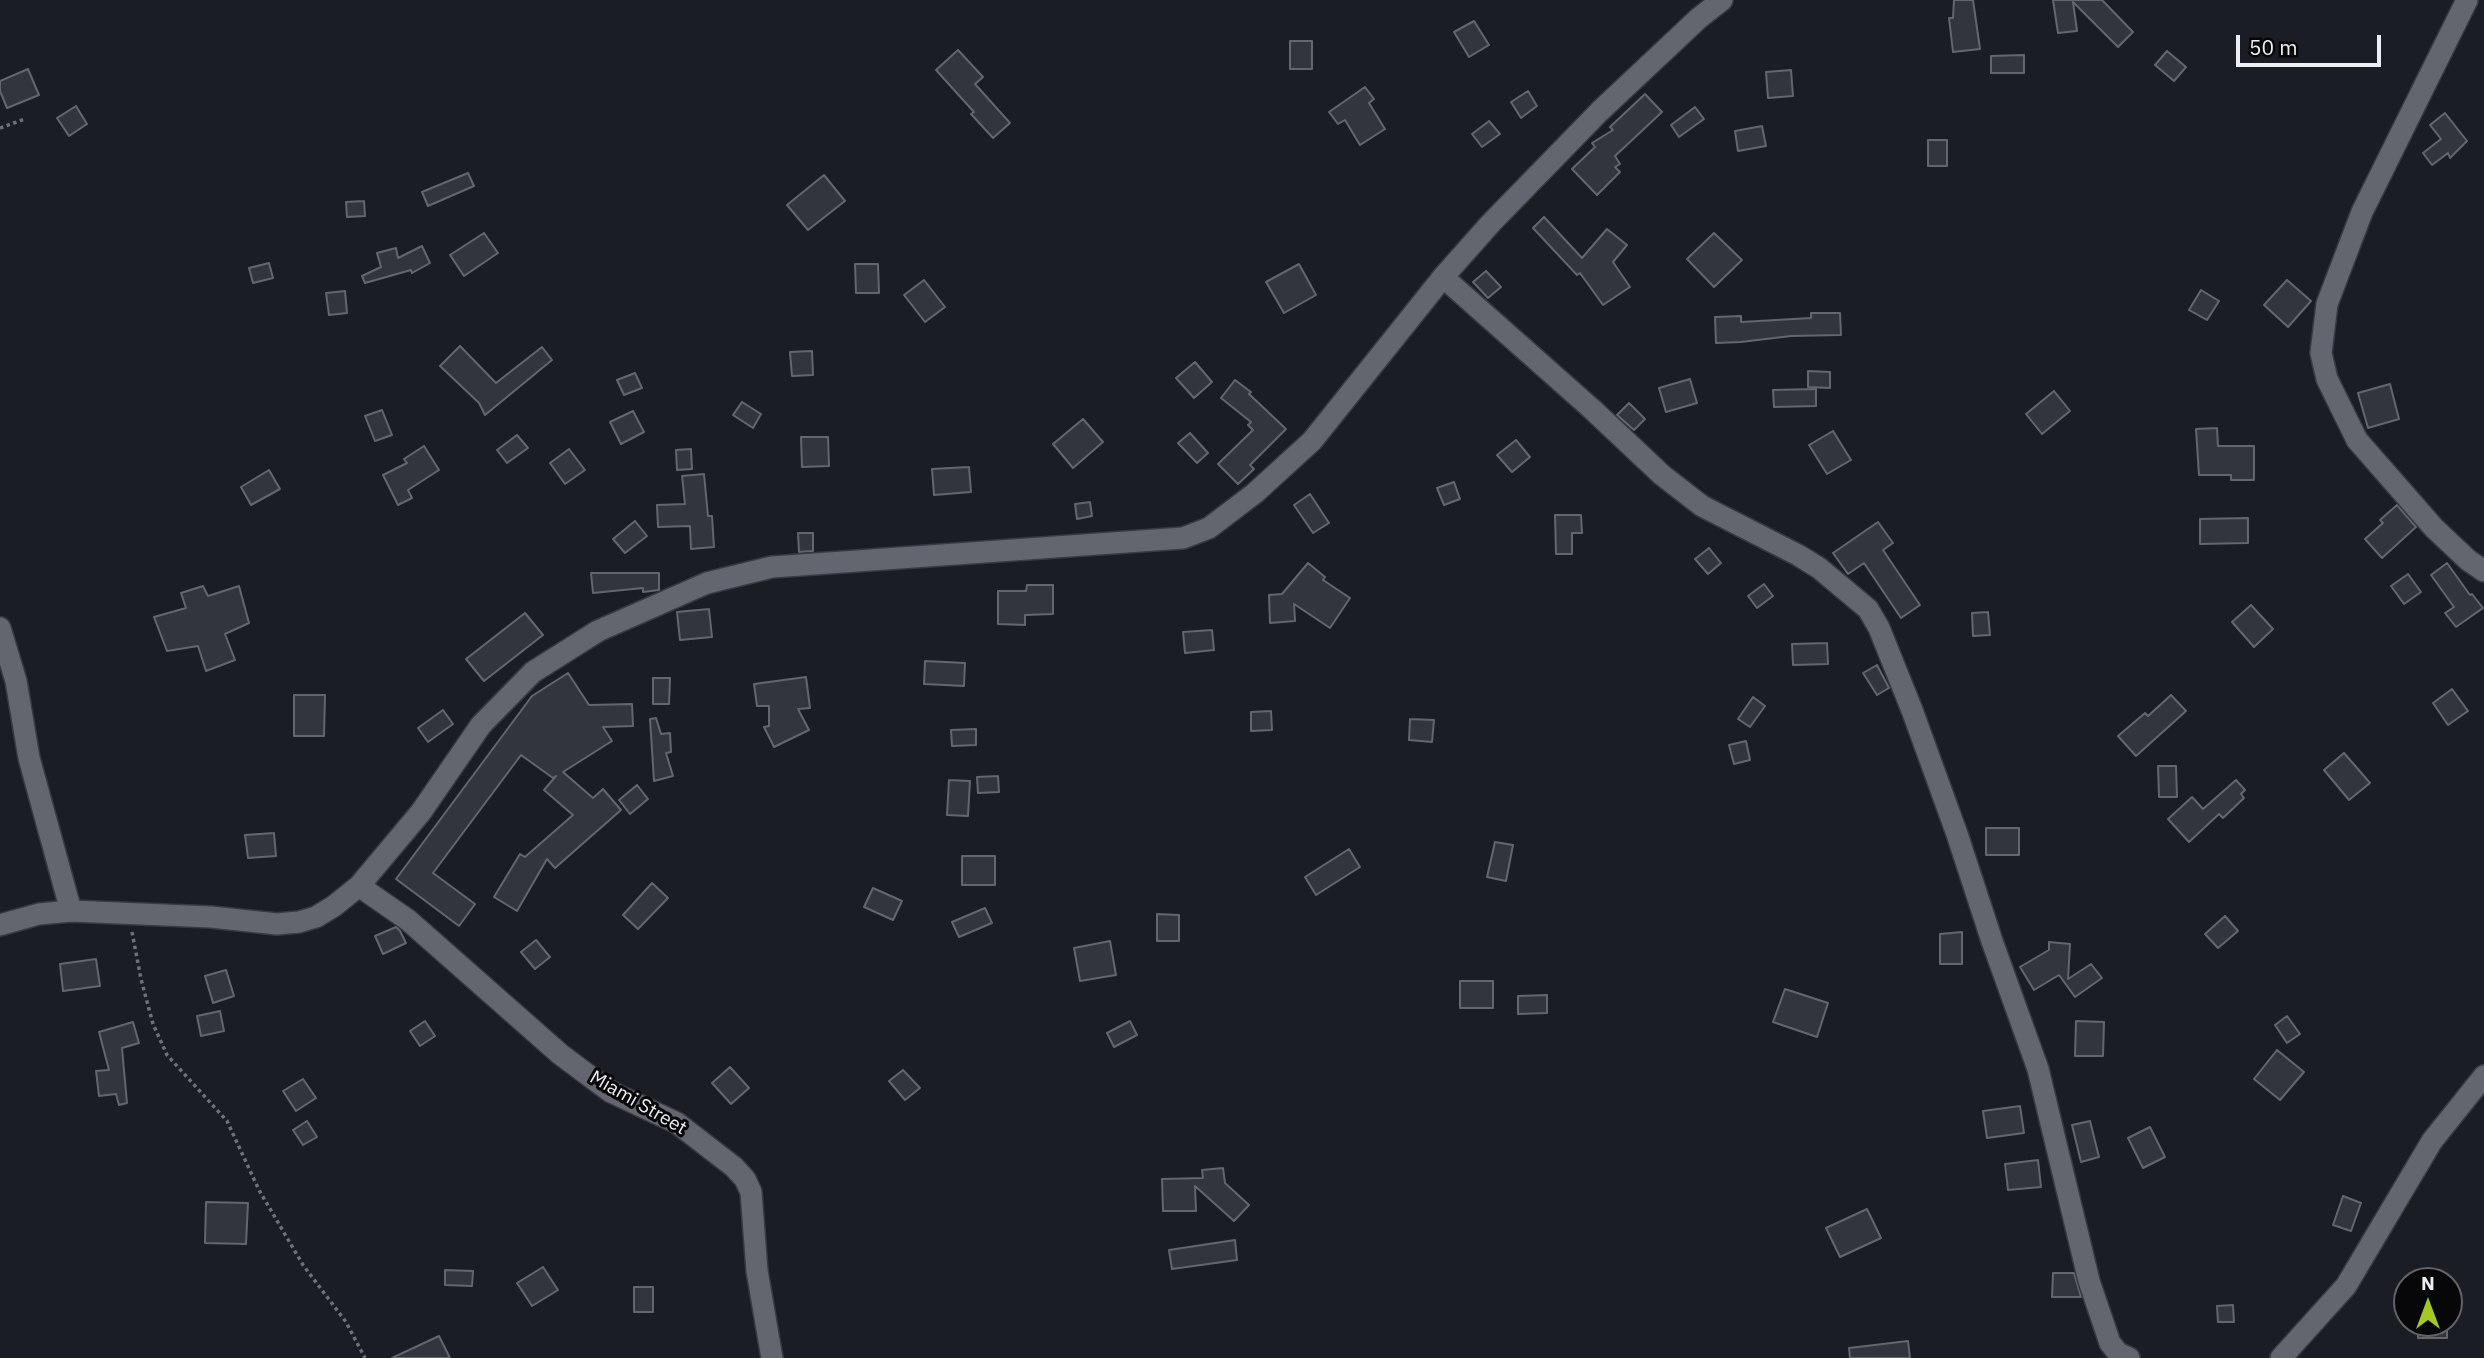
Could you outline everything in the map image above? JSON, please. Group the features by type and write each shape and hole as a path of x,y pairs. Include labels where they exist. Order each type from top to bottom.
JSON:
{"street":[{"path":"0,925 39,914 71,911 211,917 277,924 316,917 359,886 421,812 481,725 533,672 598,631 707,583 772,567 1196,535 1255,493 1312,441 1443,277 1491,223 1600,111 1699,18 1722,0"},
{"path":"2467,0 2362,212 2329,296 2320,353 2327,379 2357,440 2434,528 2468,560 2484,570"},
{"path":"1443,277 1662,475 1702,506 1819,568 1868,609 1880,628 1912,710 2038,1069 2089,1281 2109,1351 2129,1358"},
{"path":"0,628 16,681 29,758 71,911"},
{"name":"Miami Street","path":"359,886 408,920 568,1060 611,1092 677,1123 734,1167 751,1192 757,1271 772,1358"},
{"path":"2281,1358 2346,1286 2432,1140 2484,1076"}],"path":[{"path":"0,128 24,119"},
{"path":"129,913 150,1013 167,1055 227,1121 259,1190 303,1265 346,1322 365,1358"}],"building":[{"path":"1954,0 1973,0 1980,49 1953,52 1949,18 1953,18"},
{"path":"2053,0 2102,0 2133,32 2118,47 2073,2 2077,31 2058,33"},
{"path":"1474,21 1489,45 1469,57 1454,32"},
{"path":"1290,41 1312,41 1312,69 1290,69"},
{"path":"958,50 983,77 975,84 1010,123 993,138 971,114 974,112 936,70"},
{"path":"2167,51 2186,67 2174,81 2155,65"},
{"path":"2024,55 2024,73 1991,73 1991,56"},
{"path":"28,69 39,95 7,108 0,91 0,81"},
{"path":"1791,70 1793,96 1768,98 1766,72"},
{"path":"1365,87 1374,99 1369,103 1385,129 1360,145 1345,120 1338,124 1329,112"},
{"path":"1528,91 1537,106 1521,118 1511,102"},
{"path":"1645,94 1662,112 1615,156 1620,164 1615,167 1620,172 1597,195 1572,169 1595,147 1592,143 1613,130 1610,127"},
{"path":"76,106 87,124 69,136 57,118"},
{"path":"1695,107 1704,119 1679,137 1671,125"},
{"path":"2445,113 2467,141 2450,158 2448,153 2432,165 2423,153 2441,139 2430,125"},
{"path":"1489,121 1500,134 1482,147 1472,134"},
{"path":"1762,126 1766,146 1738,151 1735,131"},
{"path":"1928,140 1947,140 1947,166 1928,166"},
{"path":"468,173 474,186 428,206 422,192"},
{"path":"824,175 845,201 808,230 787,205"},
{"path":"364,201 365,216 347,217 346,202"},
{"path":"1544,217 1582,258 1607,229 1627,245 1613,262 1630,287 1603,305 1580,273 1577,275 1533,228"},
{"path":"484,233 498,253 464,276 450,255"},
{"path":"1714,233 1742,260 1714,287 1687,259"},
{"path":"422,246 430,263 412,273 411,270 365,283 362,276 381,267 377,253 396,248 398,258"},
{"path":"269,263 273,278 253,283 249,268"},
{"path":"855,264 878,264 879,293 856,293"},
{"path":"1299,264 1316,295 1284,313 1266,282"},
{"path":"1486,271 1501,287 1488,298 1473,282"},
{"path":"924,280 945,307 925,322 904,295"},
{"path":"2287,280 2311,301 2288,327 2264,305"},
{"path":"2201,290 2219,301 2207,320 2189,310"},
{"path":"345,291 347,313 329,315 326,293"},
{"path":"1811,313 1840,313 1841,335 1791,336 1716,343 1715,317 1741,316 1741,322 1811,318"},
{"path":"460,346 496,383 542,347 552,360 485,415 479,403 440,366"},
{"path":"812,351 813,375 792,376 790,352"},
{"path":"1195,362 1212,382 1194,398 1176,378"},
{"path":"1808,371 1830,372 1830,388 1808,387"},
{"path":"635,373 642,388 624,395 617,380"},
{"path":"1690,379 1697,403 1666,412 1659,388"},
{"path":"1235,380 1251,392 1249,394 1286,429 1250,465 1254,469 1238,484 1218,464 1253,430 1248,425 1251,422 1221,398"},
{"path":"2390,384 2399,419 2368,428 2358,393"},
{"path":"1816,389 1816,406 1774,407 1773,390"},
{"path":"2054,391 2070,411 2042,434 2026,414"},
{"path":"742,402 761,414 753,428 733,415"},
{"path":"1629,403 1645,419 1634,430 1617,415"},
{"path":"382,410 392,435 375,441 365,416"},
{"path":"633,411 644,432 621,444 610,422"},
{"path":"1083,419 1103,442 1073,468 1053,444"},
{"path":"2217,428 2218,446 2254,446 2254,480 2231,480 2231,475 2199,475 2196,429"},
{"path":"1833,431 1851,460 1827,474 1809,445"},
{"path":"1190,433 1208,453 1197,463 1178,443"},
{"path":"517,435 528,448 507,463 497,450"},
{"path":"801,437 828,437 829,466 802,467"},
{"path":"1516,440 1530,457 1512,472 1497,455"},
{"path":"424,446 439,470 408,490 412,498 398,505 383,475 407,463 404,459"},
{"path":"569,449 585,470 565,484 550,463"},
{"path":"691,449 692,469 677,470 676,450"},
{"path":"969,467 971,492 934,495 932,469"},
{"path":"269,470 280,489 251,505 241,487"},
{"path":"704,474 708,516 712,516 714,547 691,549 690,526 658,527 657,505 685,504 682,476"},
{"path":"1454,482 1460,499 1444,505 1437,488"},
{"path":"1310,494 1329,523 1313,533 1294,505"},
{"path":"1090,502 1092,516 1077,519 1075,504"},
{"path":"2397,505 2416,527 2382,558 2365,539 2383,523 2380,520"},
{"path":"1555,515 1581,515 1582,533 1572,533 1572,554 1556,554"},
{"path":"2248,518 2248,543 2200,544 2200,519"},
{"path":"635,521 647,536 625,553 613,539"},
{"path":"1878,522 1893,543 1883,550 1920,605 1901,618 1864,563 1848,574 1833,553"},
{"path":"798,533 813,533 813,551 799,552"},
{"path":"1709,548 1721,563 1708,574 1695,559"},
{"path":"1308,563 1325,577 1323,580 1350,598 1330,628 1294,604 1295,621 1270,623 1269,595 1282,594"},
{"path":"2447,563 2483,608 2456,627 2445,613 2454,607 2431,575"},
{"path":"591,573 659,573 659,590 643,592 643,588 593,593"},
{"path":"2408,574 2421,592 2404,604 2391,586"},
{"path":"1764,584 1773,596 1757,608 1748,596"},
{"path":"1027,585 1053,585 1053,614 1025,615 1025,625 998,624 998,591 1026,591"},
{"path":"203,586 208,596 239,586 249,623 225,634 235,660 206,671 198,646 167,651 154,617 186,608 181,593"},
{"path":"2251,605 2273,629 2254,647 2232,622"},
{"path":"709,609 712,637 680,640 677,612"},
{"path":"1988,612 1990,635 1973,636 1972,613"},
{"path":"525,613 543,635 484,681 466,659"},
{"path":"1212,630 1214,650 1185,653 1183,632"},
{"path":"1827,643 1828,664 1793,665 1792,644"},
{"path":"925,661 965,663 964,686 924,684"},
{"path":"1877,665 1889,688 1877,695 1863,673"},
{"path":"568,673 589,705 632,704 633,726 603,727 612,741 563,772 593,798 603,789 621,810 555,868 547,859 517,911 494,897 520,854 525,857 573,815 544,790 556,776 553,778 521,755 433,873 475,904 459,926 396,879 532,696"},
{"path":"806,677 810,708 798,709 809,730 774,747 764,727 769,726 769,706 757,706 754,684"},
{"path":"653,678 670,678 669,704 653,704"},
{"path":"2452,689 2468,711 2448,725 2433,703"},
{"path":"294,695 325,695 324,736 294,736"},
{"path":"2171,695 2186,711 2136,756 2118,736 2145,713 2148,716"},
{"path":"1753,697 1765,706 1750,727 1738,719"},
{"path":"443,710 453,724 428,742 418,728"},
{"path":"1271,711 1272,730 1251,731 1251,712"},
{"path":"656,718 661,734 670,733 671,752 666,753 673,776 654,781 650,719"},
{"path":"1410,719 1434,720 1432,742 1409,740"},
{"path":"976,729 976,745 952,746 951,730"},
{"path":"1746,741 1750,760 1734,764 1729,745"},
{"path":"2344,753 2370,783 2349,800 2324,770"},
{"path":"2158,766 2176,766 2177,797 2159,797"},
{"path":"998,776 999,792 978,793 977,777"},
{"path":"949,780 970,781 968,816 947,815"},
{"path":"2236,780 2245,790 2241,794 2244,798 2223,818 2219,814 2189,842 2168,819 2192,797 2203,809"},
{"path":"637,785 648,799 630,814 619,800"},
{"path":"1986,828 2019,828 2019,855 1986,855"},
{"path":"274,833 276,856 248,858 245,835"},
{"path":"1495,842 1513,845 1506,881 1487,877"},
{"path":"1349,849 1360,867 1316,895 1305,877"},
{"path":"962,856 995,856 995,885 962,885"},
{"path":"652,883 668,898 638,929 623,915"},
{"path":"873,888 902,901 893,920 864,907"},
{"path":"985,908 992,923 959,937 952,922"},
{"path":"1157,914 1179,915 1179,941 1157,941"},
{"path":"2225,916 2238,931 2218,948 2205,934"},
{"path":"396,927 406,943 383,954 375,936"},
{"path":"1962,932 1962,964 1940,964 1940,934"},
{"path":"536,940 550,957 535,969 521,952"},
{"path":"1110,941 1116,975 1080,981 1074,948"},
{"path":"2049,942 2070,944 2068,979 2091,964 2102,978 2075,997 2059,975 2034,990 2020,967 2049,950"},
{"path":"96,959 100,986 63,991 60,964"},
{"path":"226,970 234,996 213,1003 205,976"},
{"path":"1460,981 1493,981 1493,1008 1460,1008"},
{"path":"1785,989 1828,1003 1817,1037 1773,1022"},
{"path":"1547,995 1547,1013 1518,1014 1518,996"},
{"path":"220,1011 224,1031 201,1036 197,1016"},
{"path":"2287,1016 2300,1034 2287,1043 2275,1025"},
{"path":"425,1021 435,1036 420,1046 410,1031"},
{"path":"1130,1021 1137,1035 1114,1047 1107,1033"},
{"path":"2076,1021 2104,1022 2103,1056 2075,1056"},
{"path":"133,1022 139,1043 122,1048 127,1103 119,1105 116,1094 99,1096 96,1071 109,1070 99,1032"},
{"path":"2277,1050 2304,1072 2280,1100 2254,1079"},
{"path":"730,1067 749,1088 731,1104 712,1083"},
{"path":"903,1070 920,1088 905,1100 889,1081"},
{"path":"303,1079 316,1098 296,1111 283,1091"},
{"path":"2020,1106 2024,1133 1987,1138 1983,1111"},
{"path":"307,1121 317,1137 303,1145 293,1130"},
{"path":"2090,1121 2099,1157 2081,1162 2072,1125"},
{"path":"2150,1127 2165,1157 2143,1168 2128,1138"},
{"path":"2038,1160 2041,1187 2008,1190 2005,1164"},
{"path":"1223,1168 1225,1183 1249,1205 1234,1221 1195,1186 1196,1211 1163,1211 1162,1179 1203,1178 1202,1170"},
{"path":"2343,1196 2361,1203 2351,1231 2333,1225"},
{"path":"206,1202 248,1203 246,1244 205,1243"},
{"path":"1867,1209 1881,1238 1840,1257 1826,1228"},
{"path":"1235,1240 1237,1260 1172,1269 1169,1250"},
{"path":"543,1267 558,1290 532,1306 517,1283"},
{"path":"445,1270 473,1271 472,1286 445,1285"},
{"path":"2053,1273 2074,1273 2081,1297 2052,1297"},
{"path":"634,1287 653,1287 653,1312 634,1312"},
{"path":"2233,1305 2234,1322 2218,1322 2217,1306"},
{"path":"439,1336 450,1358 392,1358"},
{"path":"1908,1341 1910,1358 1850,1358 1849,1348"}]}
